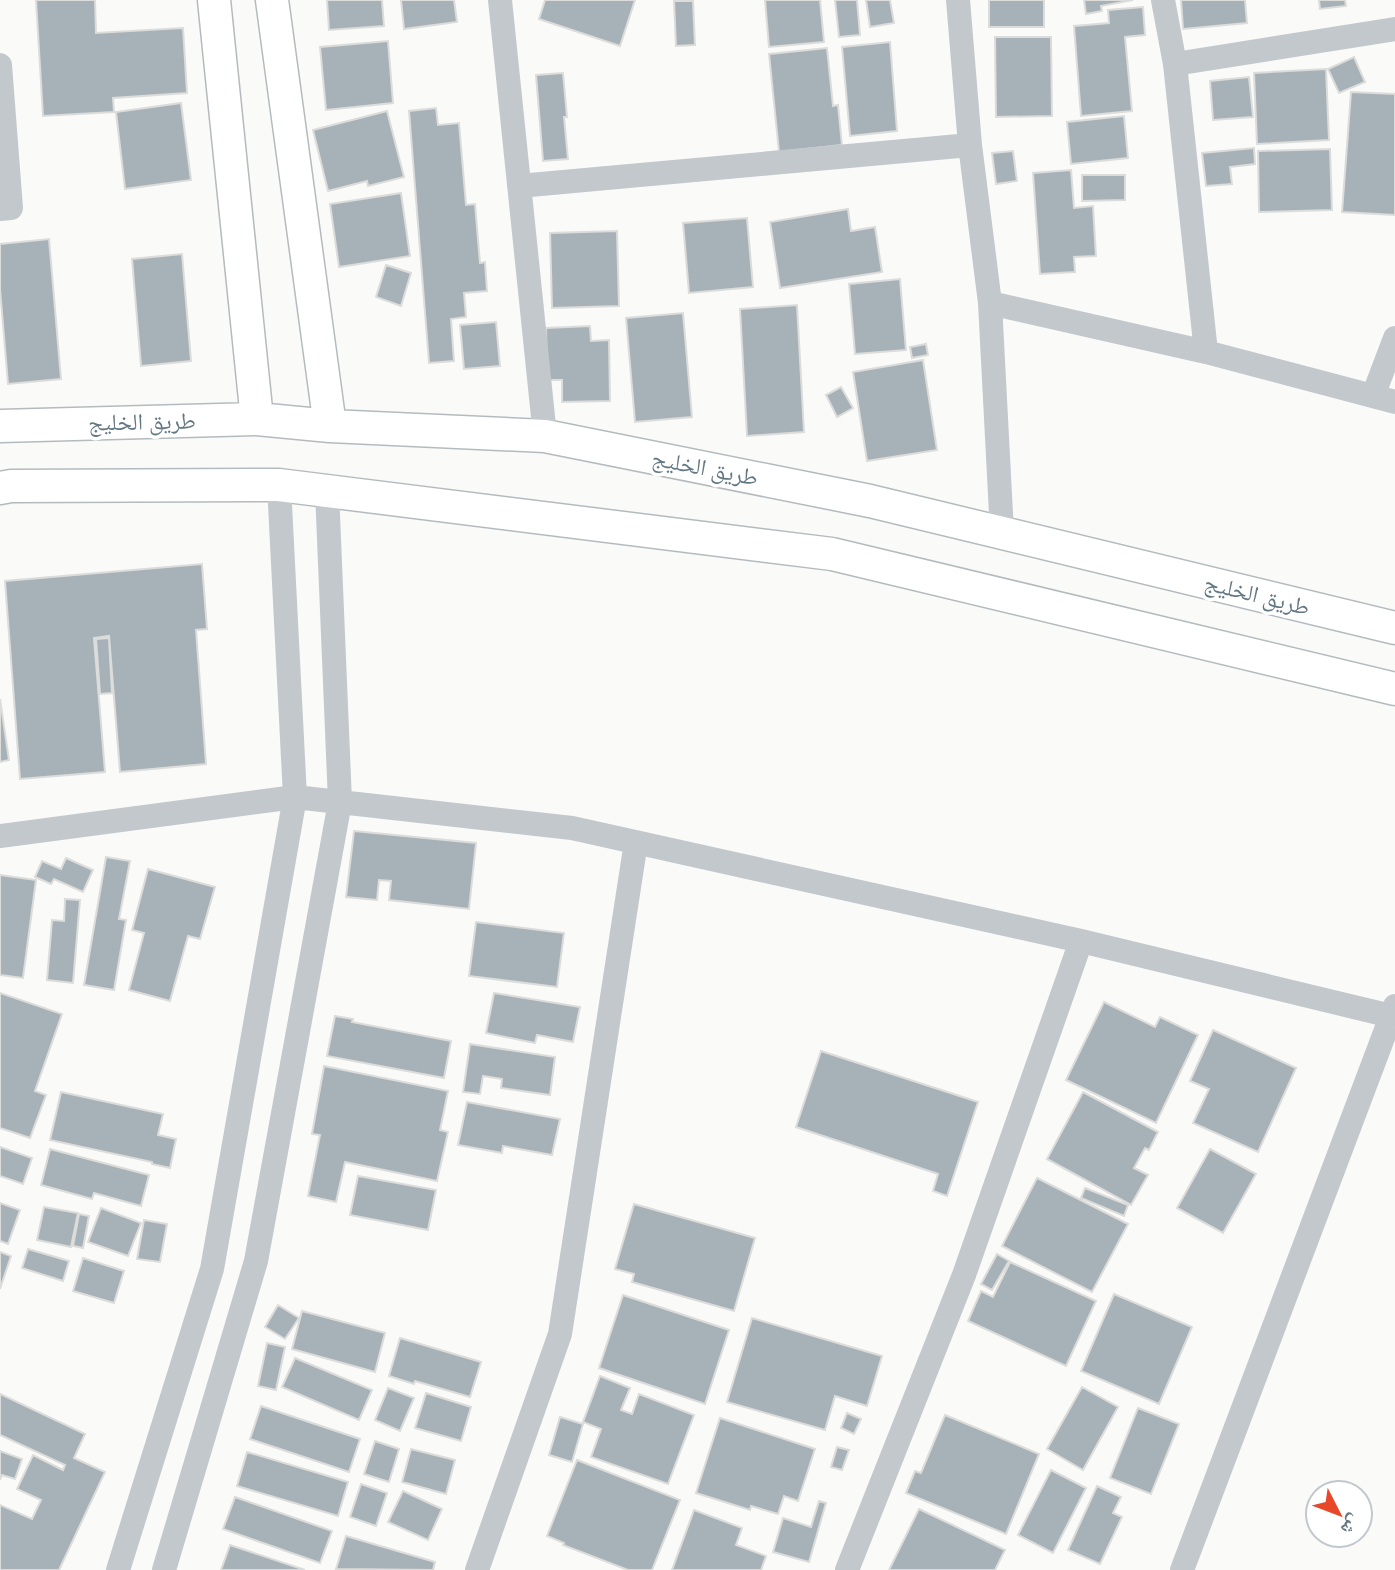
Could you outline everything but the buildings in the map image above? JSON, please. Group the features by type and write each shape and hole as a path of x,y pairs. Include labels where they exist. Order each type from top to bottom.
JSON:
{"main road":[{"path":"214,0 257,419"},
{"path":"272,0 330,426"},
{"name":"طريق الخليج","path":"0,426 257,419 330,426 545,436 870,501 1395,628"},
{"path":"0,488 279,485 832,554 1395,689"}],"street":[{"path":"500,0 545,436"},
{"path":"958,0 970,145 990,303 1002,533"},
{"path":"1163,0 1175,64 1206,352"},
{"path":"1175,64 1395,29"},
{"path":"0,65 11,208 0,209"},
{"path":"519,187 970,145"},
{"path":"990,303 1206,352 1384,399 1395,338"},
{"path":"118,1570 212,1269 295,797 279,485"},
{"path":"164,1570 257,1261 340,802 327,491"},
{"path":"0,835 295,797 572,828 1393,1011 1182,1570"},
{"path":"477,1570 560,1334 636,842"},
{"path":"847,1570 964,1275 1081,941"}]}
